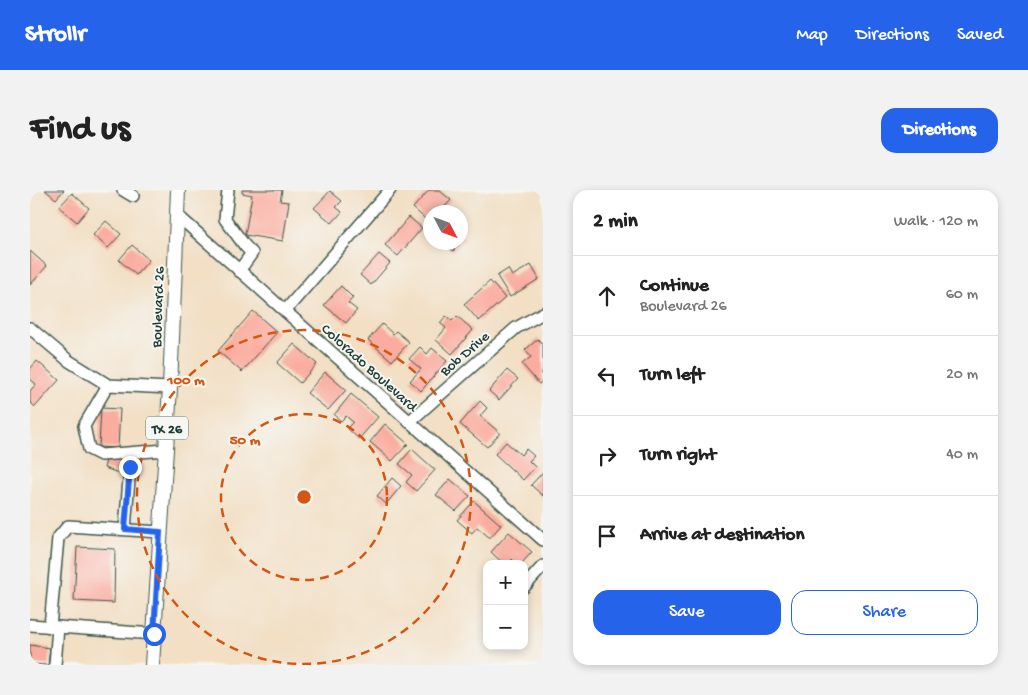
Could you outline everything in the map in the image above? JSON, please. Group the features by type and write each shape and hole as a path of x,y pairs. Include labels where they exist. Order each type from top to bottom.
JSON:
{"main road":[{"name":"Boulevard 26","path":"152,665 170,388 178,190"}],"street":[{"path":"228,190 225,219 252,253 239,271"},
{"path":"284,311 390,190"},
{"name":"Colorado Boulevard","path":"178,215 543,540"},
{"name":"Bob Drive","path":"409,422 516,328 543,313"},
{"path":"30,328 69,361 108,385 170,388"},
{"path":"108,385 84,426 89,449 101,455 166,450"},
{"path":"125,529 130,467"},
{"path":"55,665 54,627 58,538 68,526 160,532"},
{"path":"528,583 543,566"},
{"path":"30,626 154,634"}],"building":[{"path":"45,190 64,190 56,199"},
{"path":"242,190 282,190 280,201 289,202 283,241 245,235 252,195 242,193"},
{"path":"429,190 439,190 451,200 446,205 423,205 423,217 413,208"},
{"path":"330,191 342,201 336,207 342,212 332,223 314,208"},
{"path":"72,193 89,208 77,222 59,207"},
{"path":"409,217 422,228 398,256 385,245"},
{"path":"106,221 121,234 108,248 93,235"},
{"path":"132,245 149,260 136,275 119,260"},
{"path":"30,251 47,266 30,285"},
{"path":"379,254 390,263 371,285 360,275"},
{"path":"531,265 539,279 510,297 497,276 508,269 512,276"},
{"path":"490,281 505,298 479,321 464,304"},
{"path":"341,286 353,298 348,303 357,310 346,323 324,305"},
{"path":"253,311 277,332 242,372 218,351"},
{"path":"446,316 452,321 457,316 473,330 452,354 436,340 446,328 440,323"},
{"path":"382,324 393,334 396,331 409,342 392,361 368,340"},
{"path":"538,339 543,345 543,381 539,384 522,364 531,357 525,350"},
{"path":"294,344 317,364 300,383 277,363"},
{"path":"420,347 427,354 432,348 447,361 421,391 410,381 421,369 409,359"},
{"path":"37,361 59,380 35,407 30,402 30,391 36,384 30,379 30,369"},
{"path":"507,370 518,379 499,400 489,391"},
{"path":"325,372 346,390 328,410 307,393"},
{"path":"351,394 378,417 359,439 347,428 353,422 346,416 341,421 334,415"},
{"path":"480,401 487,408 480,416 500,433 487,447 460,424"},
{"path":"101,408 120,409 118,448 99,447"},
{"path":"385,424 408,444 392,461 370,442"},
{"path":"506,442 521,455 526,449 534,456 529,461 535,467 523,480 495,454"},
{"path":"412,449 435,470 416,491 406,482 412,475 399,464"},
{"path":"107,456 123,461 119,473 104,468"},
{"path":"543,472 543,496 531,485"},
{"path":"392,478 401,486 386,504 377,496"},
{"path":"450,479 470,496 456,511 436,495"},
{"path":"474,501 501,525 490,538 477,527 472,533 457,520"},
{"path":"509,532 532,552 525,560 500,560 491,552"},
{"path":"77,547 115,549 114,603 74,601"},
{"path":"30,645 50,648 48,665 30,664"}],"route":[{"path":"130,467 125,529 160,532 154,634"}]}
